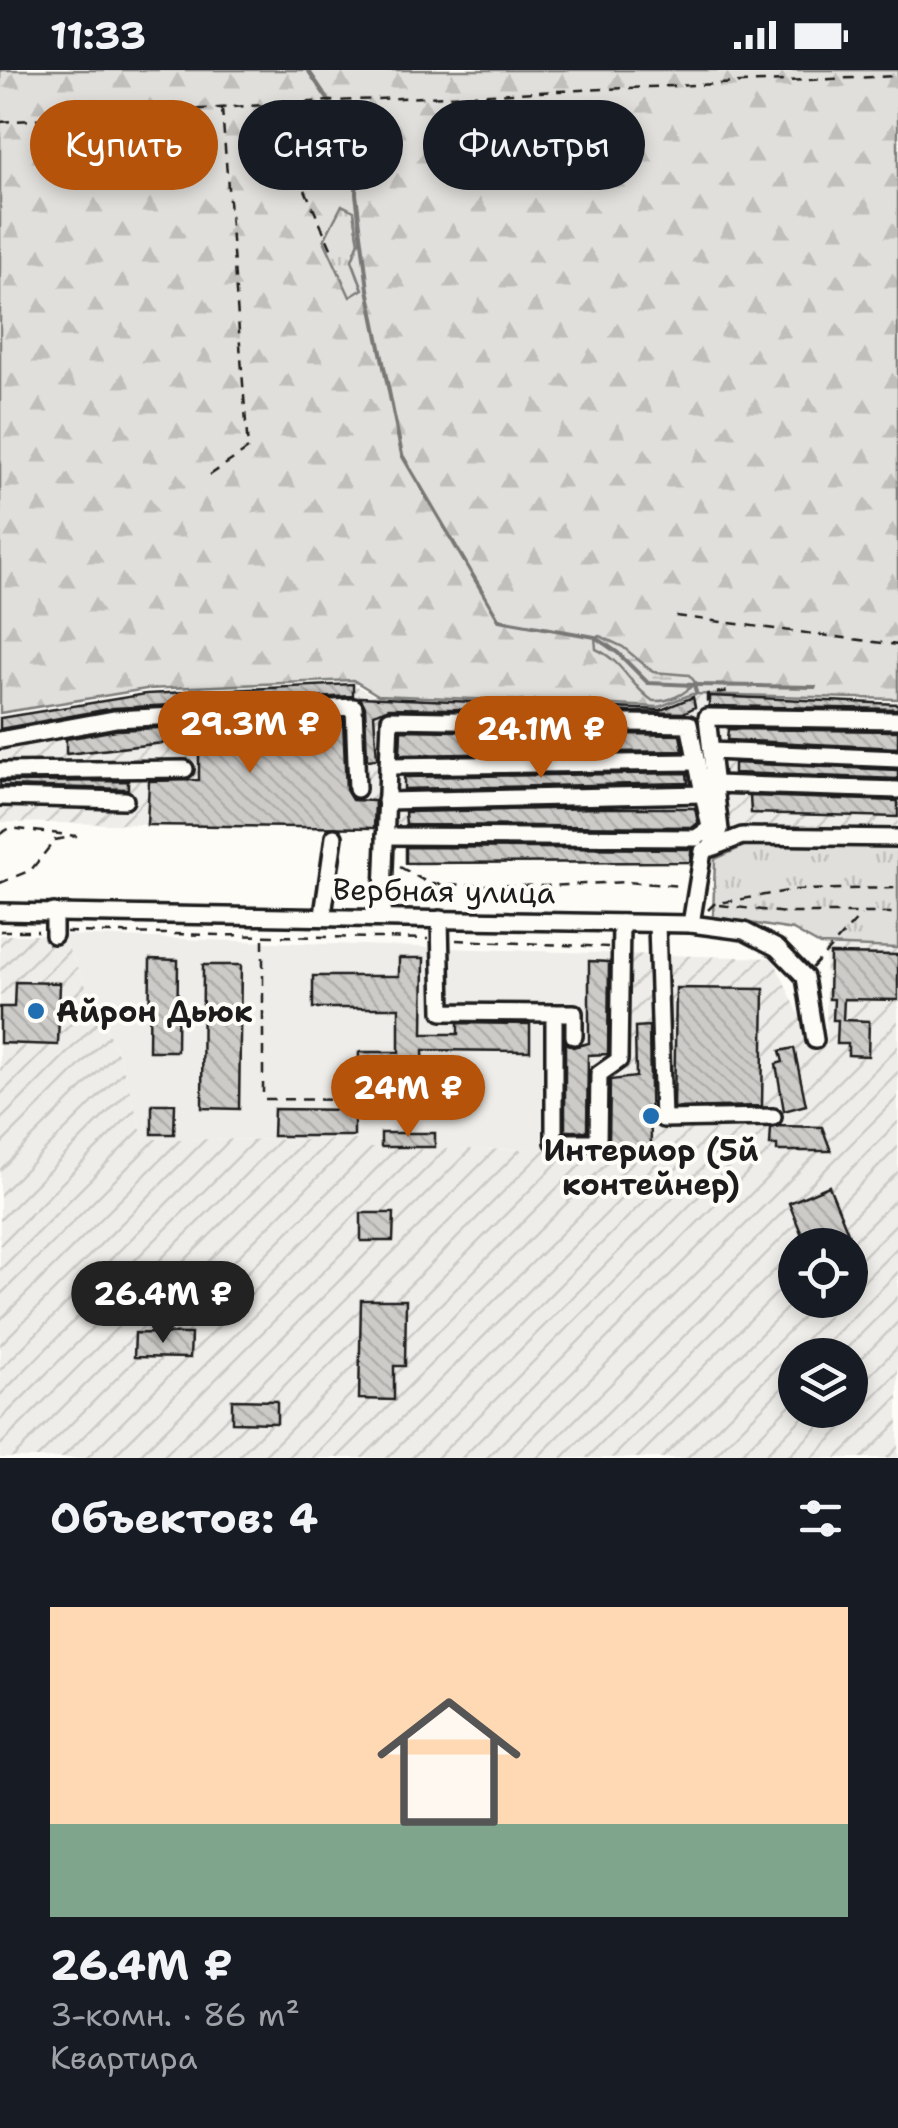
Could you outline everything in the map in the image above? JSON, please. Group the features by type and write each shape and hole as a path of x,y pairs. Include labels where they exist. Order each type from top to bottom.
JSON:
{"street":[{"path":"0,740 115,718 354,707 357,789"},
{"path":"718,845 710,828 711,752 707,717 898,720"},
{"path":"382,917 390,719 690,724 697,762 709,789 718,845"},
{"path":"711,752 898,760"},
{"path":"388,766 697,762"},
{"path":"0,770 185,769"},
{"path":"386,801 709,789 898,790"},
{"path":"0,797 125,800"},
{"path":"385,836 696,838 710,828"},
{"path":"691,924 703,851 742,836 898,838"},
{"path":"323,916 334,837"},
{"name":"Вербная улица","path":"0,912 691,924 744,931 777,948 805,976"},
{"path":"54,912 54,934"},
{"path":"440,919 442,1012 574,1013 574,1036"},
{"path":"554,1013 548,1142 598,1142 599,1074 620,1060 621,923"},
{"path":"657,924 663,1119 773,1117"},
{"path":"805,976 815,1040"}],"path":[{"path":"355,100 898,76"},
{"path":"0,122 238,107"},
{"path":"210,475 248,449 222,108"},
{"path":"305,190 334,255"},
{"path":"676,616 898,646"},
{"path":"707,696 730,691"},
{"path":"0,834 10,828 76,836 54,840 31,870 0,883"},
{"path":"398,866 430,884 546,886 624,882 698,888"},
{"path":"691,924 714,904 793,890 898,888"},
{"path":"714,904 786,913 898,913"},
{"path":"805,976 863,912"},
{"path":"0,930 620,948"},
{"path":"263,937 263,1098 363,1100"}],"shaded area":[{"path":"353,684 379,698 661,710 709,695 898,704 898,838 0,822 0,718 146,694"},
{"path":"0,935 62,935 120,1058 144,1139 367,1140 367,1148 626,1151 626,954 773,958 814,1047 827,1046 825,945 898,948 898,1458 0,1458"},
{"path":"62,935 626,954 626,1151 366,1148 366,1140 144,1139 120,1058"}],"green space":[{"path":"0,70 898,70 898,699 692,694 659,707 378,695 353,680 146,689 0,713","holes":["342,205 354,211 359,242 352,260 363,289 350,297 324,240"]},
{"path":"341,205 354,210 359,242 352,260 363,290 349,298 324,240"},
{"path":"595,637 623,647 653,672 689,675 695,682 676,697 653,701 613,660 596,649"},
{"path":"755,841 898,841 898,948 820,945 793,930 713,917 715,859"}],"building":[{"path":"353,684 353,696 114,708 0,729 0,718 146,694"},
{"path":"709,696 898,704 898,709 709,706"},
{"path":"360,697 661,710 693,697 695,707 683,713 389,708 374,714 377,759 367,760 365,707"},
{"path":"343,719 346,790 352,800 375,801 374,828 147,825 149,781 199,780 199,739 66,754 66,739 116,730"},
{"path":"728,729 898,731 898,748 727,740"},
{"path":"401,730 680,735 683,751 400,755"},
{"path":"734,763 898,770 898,779 734,773"},
{"path":"687,773 688,783 404,789 404,777"},
{"path":"128,781 128,789 0,786 0,782"},
{"path":"750,796 898,801 898,817 751,813"},
{"path":"695,808 698,823 693,827 406,825 405,812"},
{"path":"406,847 691,849 691,853 690,862 406,863"},
{"path":"830,954 898,955 898,1000 844,999 843,1020 869,1021 868,1056 848,1055 848,1044 837,1044 838,1020 833,1020 834,999 829,999"},
{"path":"399,958 424,958 423,1034 458,1034 458,1023 530,1024 530,1051 423,1050 424,1085 358,1085 359,1052 399,1052 399,1008 313,1008 313,976 399,976"},
{"path":"150,959 178,960 177,1051 149,1051"},
{"path":"589,961 609,962 608,1054 588,1055 587,1131 565,1131 565,1043 573,1047 589,1043"},
{"path":"203,965 241,965 239,1109 202,1108"},
{"path":"15,982 60,983 58,1045 0,1043 0,1007 14,1007"},
{"path":"676,988 764,989 762,1106 674,1108"},
{"path":"649,1026 651,1146 604,1151 609,1142 610,1080 636,1077 635,1027"},
{"path":"794,1048 806,1105 784,1111 776,1064 783,1062 780,1051"},
{"path":"152,1104 175,1104 174,1134 152,1134"},
{"path":"274,1109 354,1110 354,1136 273,1136"},
{"path":"822,1127 831,1151 777,1151 777,1145 770,1145 771,1128"},
{"path":"381,1133 435,1133 435,1147 381,1147"},
{"path":"829,1186 846,1228 799,1228 789,1203"},
{"path":"361,1213 394,1213 393,1241 361,1241"},
{"path":"361,1300 406,1300 405,1366 394,1366 394,1400 359,1399"},
{"path":"135,1333 191,1334 190,1358 134,1357"},
{"path":"232,1400 277,1401 277,1423 232,1422"}],"waterway":[{"path":"308,70 357,142 356,194 368,289 402,455 499,620 595,637 648,683 694,685 696,692"},
{"path":"695,685 815,687"}],"place":[{"name":"Айрон Дьюк","path":"36,1011"},
{"name":"Интериор (5й контейнер)","path":"651,1116"}]}
